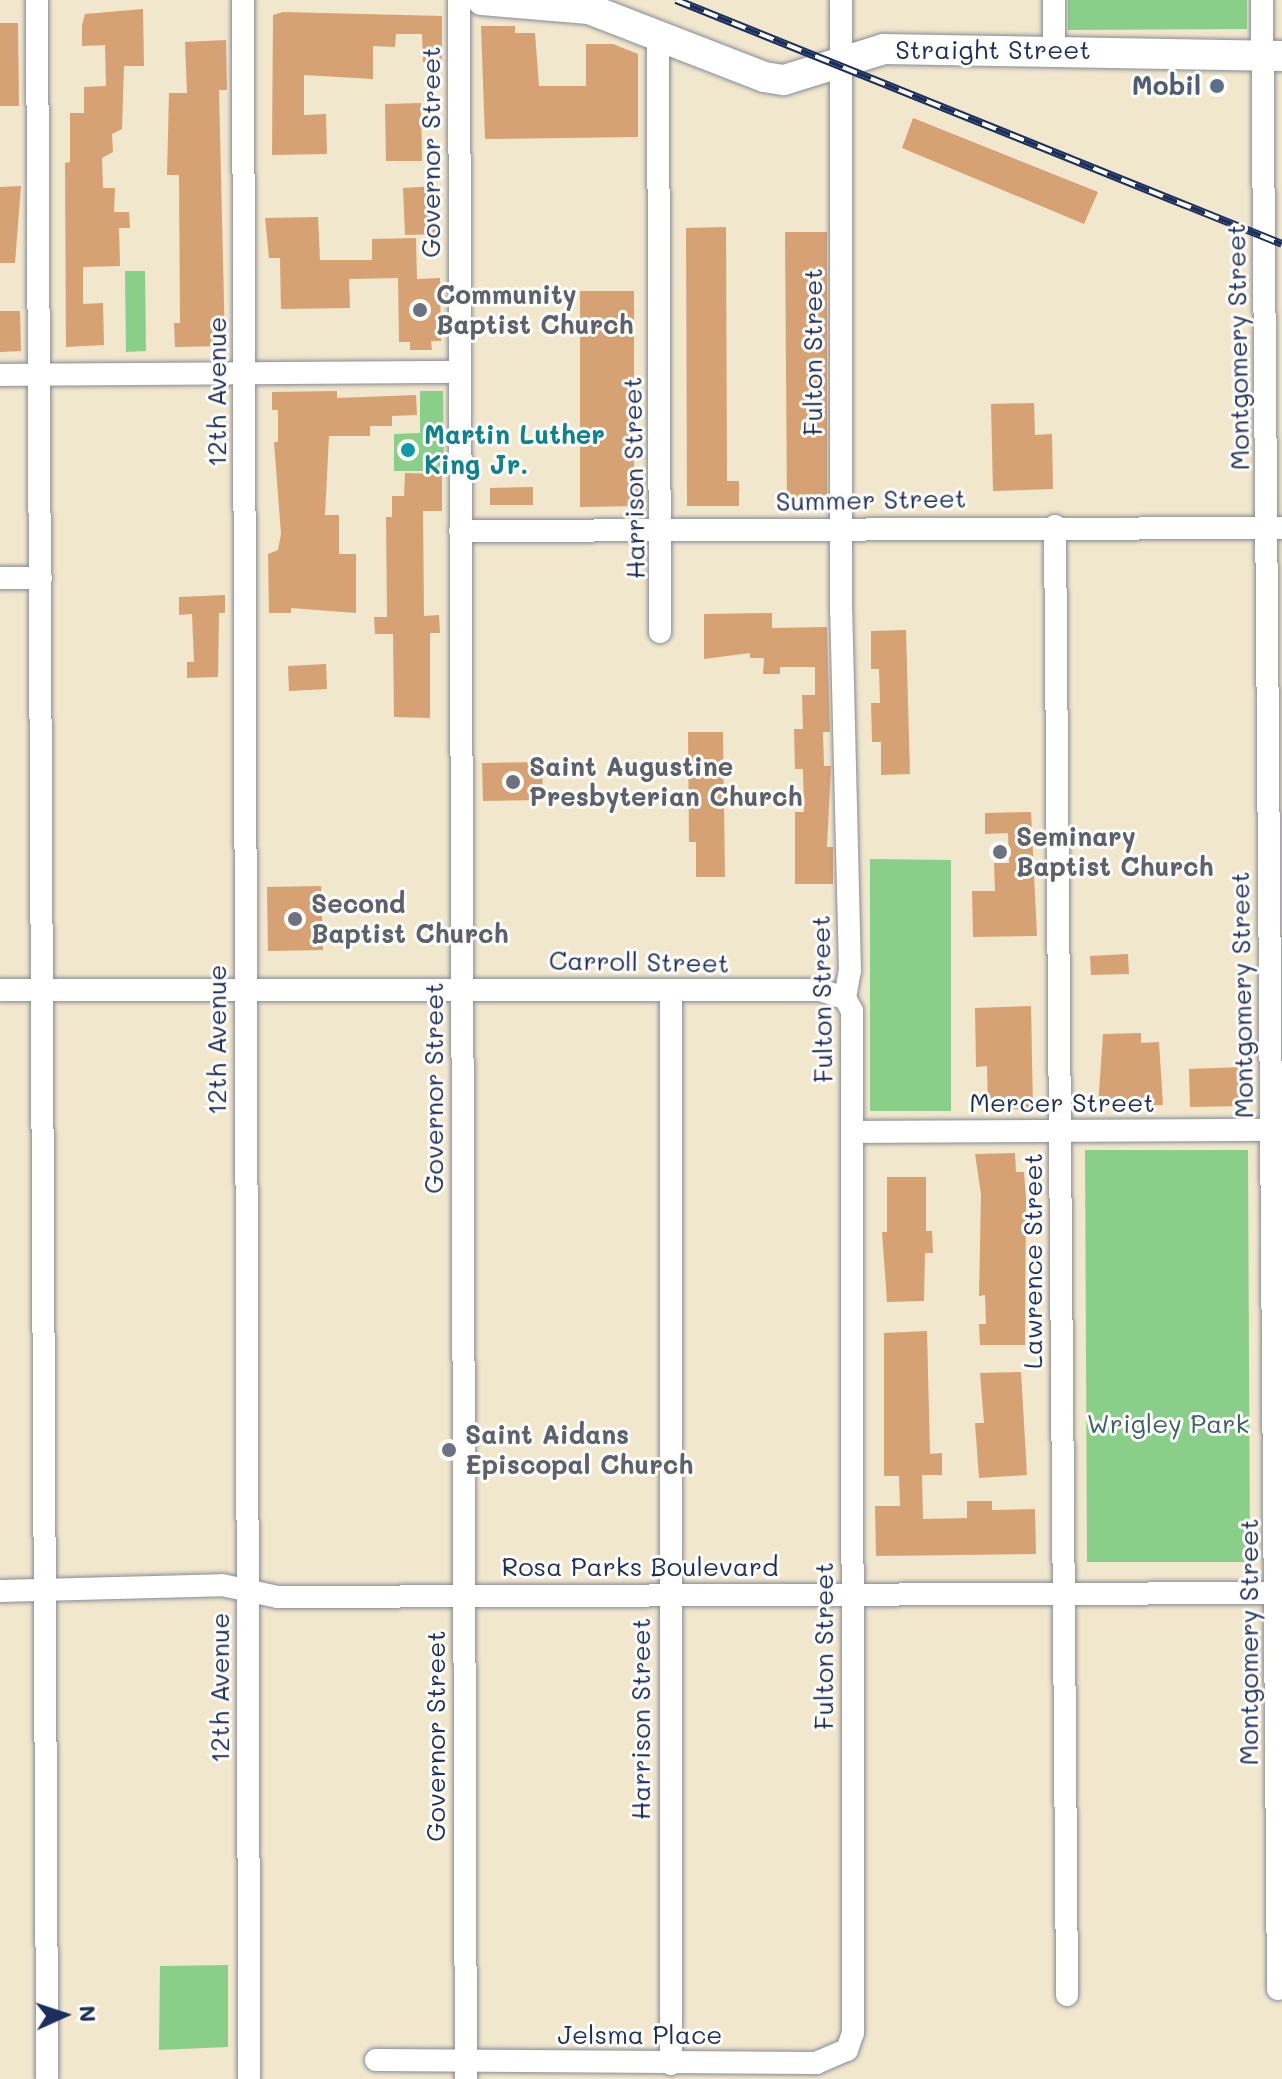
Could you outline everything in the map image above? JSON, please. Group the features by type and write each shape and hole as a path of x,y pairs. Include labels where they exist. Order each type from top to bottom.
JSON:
{"main road":[{"name":"Straight Street","path":"482,0 589,9 764,77 806,76 841,61 884,49 1054,49 1272,56"}],"street":[{"path":"37,0 47,2079"},
{"name":"12th Avenue","path":"243,0 249,2079"},
{"name":"Governor Street","path":"459,0 466,2070"},
{"name":"Fulton Street","path":"841,0 842,528 850,971 845,998 852,1011 853,1998"},
{"path":"1054,0 1054,49"},
{"name":"Montgomery Street","path":"1262,0 1272,56 1275,528 1272,1130 1280,1593 1278,1989"},
{"name":"Harrison Street","path":"658,35 660,632"},
{"path":"0,375 459,372"},
{"name":"Summer Street","path":"460,531 1055,526 1275,528"},
{"name":"Lawrence Street","path":"1055,526 1067,1995"},
{"path":"0,578 41,578"},
{"name":"Carroll Street","path":"0,990 820,990 845,998"},
{"name":"Harrison Street","path":"671,990 668,1594 671,2064"},
{"name":"Mercer Street","path":"852,1132 1272,1130"},
{"name":"Rosa Parks Boulevard","path":"0,1591 222,1585 278,1597 1280,1593"},
{"name":"Jelsma Place","path":"376,2060 466,2070 835,2059 851,2042 853,1998"}],"green space":[{"path":"1068,0 1247,0 1247,29 1068,30"},
{"path":"125,271 145,271 146,351 126,352"},
{"path":"420,391 443,391 444,471 394,471 394,434 420,433"},
{"path":"870,859 951,860 951,1111 870,1111"},
{"name":"Wrigley Park","path":"1085,1150 1248,1150 1250,1562 1087,1562"},
{"path":"228,1965 228,2047 159,2050 160,1966"}],"building":[{"path":"143,9 144,66 124,66 122,129 112,134 113,152 102,158 103,188 115,188 114,212 129,212 130,228 119,228 120,266 83,267 83,304 103,303 104,345 66,347 65,163 70,162 70,113 84,113 84,87 106,86 105,45 82,46 82,25 85,14"},
{"path":"283,12 442,16 442,63 423,62 422,34 396,34 395,47 373,46 373,79 304,75 304,115 326,114 327,154 272,155 273,15"},
{"path":"0,23 18,23 19,106 0,106"},
{"path":"481,26 515,26 515,33 535,33 539,86 586,86 586,44 613,44 638,54 638,137 485,139"},
{"path":"226,40 227,90 219,90 225,346 175,347 174,323 180,323 179,175 167,175 169,93 187,93 185,42"},
{"path":"421,103 422,161 386,161 385,104"},
{"path":"913,118 1098,192 1084,224 902,148"},
{"path":"21,186 15,263 0,263 0,187"},
{"path":"437,186 438,234 405,235 403,188"},
{"path":"318,217 320,260 372,260 372,239 416,238 417,279 440,278 441,341 431,341 432,350 410,350 410,342 399,342 398,278 349,279 350,308 281,309 280,258 269,258 265,218"},
{"path":"726,227 727,481 739,481 739,506 687,506 686,228"},
{"path":"785,232 827,232 827,505 787,506"},
{"path":"580,291 634,291 634,483 641,483 641,506 580,507"},
{"path":"0,311 20,311 21,351 0,352"},
{"path":"337,391 337,398 416,395 417,415 392,416 392,426 370,426 370,436 329,436 325,515 339,515 339,554 356,554 356,613 291,608 291,613 269,613 268,554 278,550 281,534 274,442 278,442 278,410 272,410 272,392"},
{"path":"1034,403 1035,435 1052,434 1053,489 993,491 991,404"},
{"path":"405,473 442,474 442,511 423,511 424,616 439,615 440,633 430,633 430,718 394,717 393,634 375,634 374,617 387,617 386,517 392,517 392,496 404,496"},
{"path":"533,487 533,505 490,505 490,488"},
{"path":"225,595 225,613 219,613 218,677 187,678 187,662 194,662 192,614 179,615 179,597"},
{"path":"772,613 772,628 827,627 830,732 823,732 824,766 831,766 827,847 833,847 833,884 795,884 795,812 804,812 803,769 795,769 794,729 803,729 802,695 815,695 815,667 780,667 780,674 763,674 764,658 750,658 750,653 704,659 704,614"},
{"path":"906,630 910,774 881,775 881,742 872,742 871,703 880,703 879,669 871,669 871,631"},
{"path":"326,664 327,689 289,691 288,666"},
{"path":"688,732 723,732 725,877 696,877 696,842 689,842"},
{"name":"Saint Augustine Presbyterian Church","path":"542,762 543,800 483,801 482,763"},
{"path":"1031,812 1037,936 973,937 972,891 995,891 994,863 1009,863 1008,833 985,834 985,813"},
{"name":"Second Baptist Church","path":"321,886 323,950 268,951 267,887"},
{"path":"1128,954 1129,974 1091,975 1090,956"},
{"path":"1031,1006 1033,1109 988,1110 987,1066 976,1067 975,1008"},
{"path":"1141,1033 1141,1043 1159,1042 1163,1105 1098,1107 1103,1034"},
{"path":"1243,1067 1245,1106 1190,1107 1189,1069"},
{"path":"1015,1153 1016,1172 1024,1172 1026,1198 1025,1345 980,1345 979,1324 986,1324 985,1295 979,1296 981,1194 975,1154"},
{"path":"887,1177 926,1177 926,1231 932,1231 933,1253 925,1253 924,1301 887,1302 882,1232 887,1232"},
{"path":"927,1331 930,1454 942,1453 942,1475 922,1475 923,1519 967,1518 967,1501 992,1501 992,1510 1035,1509 1036,1554 876,1556 875,1506 900,1506 899,1476 884,1476 884,1333"},
{"path":"1021,1372 1027,1475 979,1478 975,1423 984,1423 980,1373"}],"railway":[{"path":"676,0 1282,244"}],"place":[{"name":"Mobil","path":"1217,86"},
{"name":"Community Baptist Church","path":"420,310"},
{"name":"Martin Luther King Jr.","path":"408,450"},
{"name":"Saint Augustine Presbyterian Church","path":"513,782"},
{"name":"Seminary Baptist Church","path":"1000,852"},
{"name":"Second Baptist Church","path":"295,919"},
{"name":"Saint Aidans Episcopal Church","path":"449,1450"}]}
